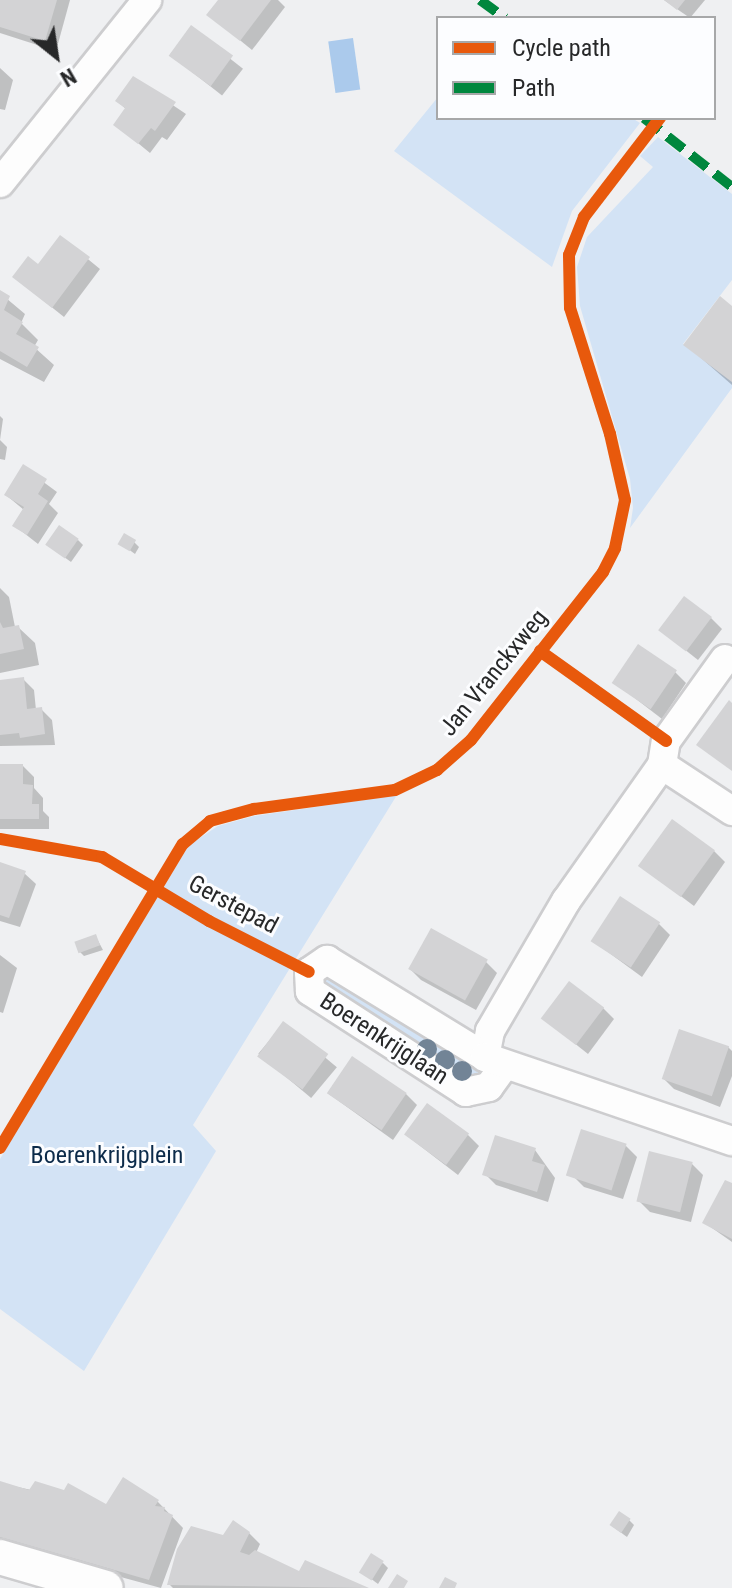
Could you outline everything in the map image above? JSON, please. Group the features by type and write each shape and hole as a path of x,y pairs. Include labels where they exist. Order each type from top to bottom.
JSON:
{"street":[{"path":"0,183 147,0"},
{"name":"Boerenkrijglaan","path":"725,659 666,741 662,765 566,901 486,1050 489,1087 466,1092 310,991 309,972 327,960 486,1050 732,1141"},
{"path":"662,765 732,811"},
{"path":"0,1557 106,1588"}],"green space":[{"path":"436,99 436,120 635,120 640,123 572,211 552,267 394,151"},
{"path":"658,137 732,194 732,280 683,344 732,382 732,388 630,528 633,508 630,479 580,306 577,267 587,237 653,167 640,156"},
{"name":"Boerenkrijgplein","path":"397,795 193,1125 216,1151 84,1371 0,1309 0,1159 189,845 218,826 254,816"},
{"path":"323,971 486,1069 476,1085 313,987"}],"water":[{"path":"353,38 360,89 335,93 328,41"}],"building":[{"path":"0,0 57,0 45,41 0,27"},
{"path":"218,0 271,0 240,41 206,15"},
{"path":"664,0 685,0 677,10"},
{"path":"191,25 233,56 211,86 169,56"},
{"path":"133,76 176,102 155,131 151,128 138,144 113,125 125,108 115,101"},
{"path":"60,235 90,257 52,308 12,277 28,256 38,264"},
{"path":"0,290 10,296 4,310 23,322 16,334 39,347 27,367 0,351"},
{"path":"720,296 732,306 732,382 683,345"},
{"path":"23,464 47,479 38,494 48,501 27,535 12,526 24,507 4,495"},
{"path":"59,525 79,539 65,558 45,545"},
{"path":"124,533 136,540 130,551 118,544"},
{"path":"684,596 712,617 686,651 658,630"},
{"path":"0,622 3,628 19,625 24,649 0,654"},
{"path":"638,644 677,670 651,709 612,683"},
{"path":"24,677 27,709 42,707 45,734 20,738 19,733 0,735 0,680"},
{"path":"729,700 732,703 732,771 696,745"},
{"path":"0,764 23,764 23,784 33,785 32,804 39,804 39,819 0,819"},
{"path":"672,819 715,850 681,897 638,866"},
{"path":"0,862 26,871 9,918 0,915"},
{"path":"620,896 660,922 631,967 591,941"},
{"path":"431,928 488,960 465,1001 408,969"},
{"path":"96,934 100,945 78,953 74,942"},
{"path":"569,981 604,1007 576,1045 541,1019"},
{"path":"283,1021 328,1054 302,1090 257,1057"},
{"path":"679,1029 729,1046 712,1096 662,1079"},
{"path":"352,1056 407,1093 382,1130 327,1093"},
{"path":"427,1103 469,1134 446,1165 404,1135"},
{"path":"581,1129 627,1144 612,1190 566,1176"},
{"path":"495,1135 536,1148 532,1161 545,1165 537,1192 482,1175"},
{"path":"649,1151 693,1162 680,1212 636,1201"},
{"path":"725,1180 732,1183 732,1239 702,1223"},
{"path":"123,1477 159,1500 155,1506 165,1507 164,1511 173,1515 149,1580 0,1537 0,1481 29,1490 35,1481 64,1490 68,1483 106,1504"},
{"path":"619,1511 631,1519 621,1533 609,1525"},
{"path":"233,1520 250,1532 240,1552 249,1555 255,1550 299,1571 305,1560 369,1588 167,1585 177,1549 191,1526 223,1535"},
{"path":"371,1553 384,1561 372,1580 359,1573"},
{"path":"397,1574 408,1581 404,1588 388,1588"},
{"path":"445,1577 457,1583 455,1588 439,1588"}],"marked path":[{"path":"480,0 502,16"},
{"path":"647,120 732,187"}],"cycle path":[{"name":"Jan Vranckxweg","path":"0,1148 183,844 210,821 254,809 395,790 437,770 471,740 603,572 615,548 625,500 610,434 570,308 569,255 584,217 658,120"},
{"name":"Jan Vranckxweg","path":"540,651 666,741"},
{"name":"Gerstepad","path":"0,839 102,857 209,921 309,972"}]}
